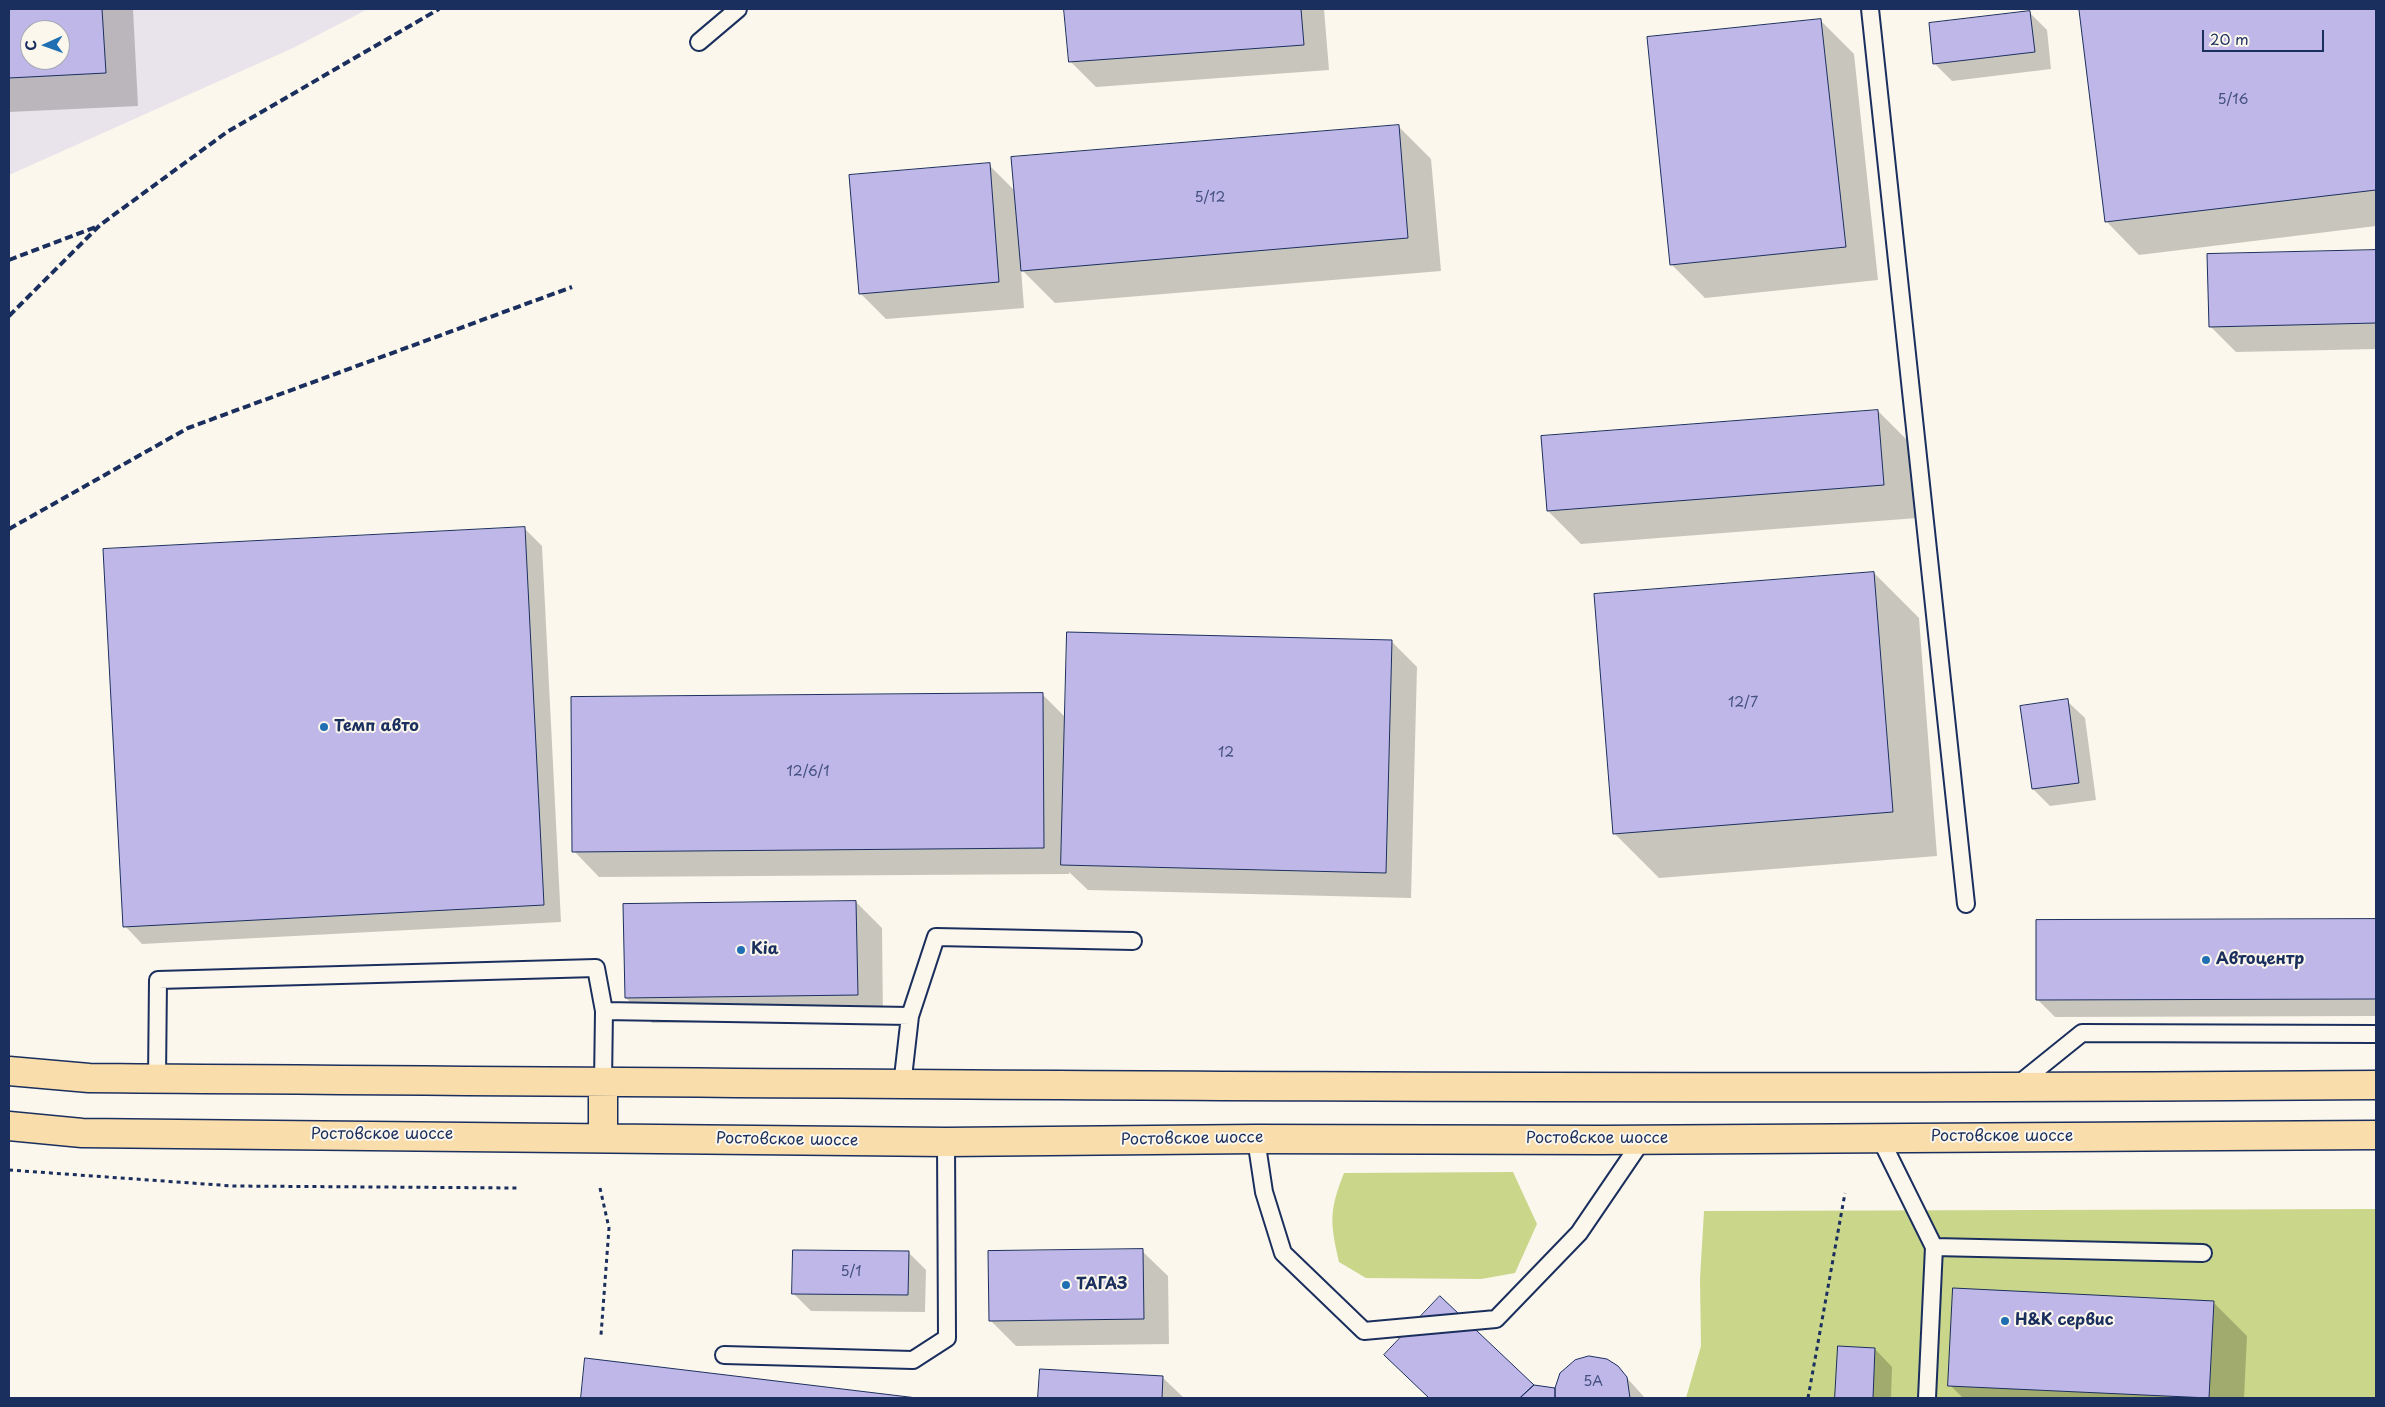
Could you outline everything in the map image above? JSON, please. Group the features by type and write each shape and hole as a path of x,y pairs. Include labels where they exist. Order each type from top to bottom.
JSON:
{"main road":[{"path":"9,1071 89,1078 902,1086 2014,1088 2376,1085"},
{"path":"603,1083 603,1137"},
{"name":"Ростовское шоссе","path":"9,1126 82,1133 946,1142 2376,1135"}],"lane":[{"path":"699,42 738,9"},
{"path":"1870,9 1966,904"},
{"path":"902,1086 910,1016 936,937 1133,941"},
{"path":"157,1079 158,980 596,968 604,1011 603,1083"},
{"path":"604,1011 910,1016"},
{"path":"2014,1088 2082,1033 2376,1034"},
{"path":"1880,1138 1934,1247 1927,1398"},
{"path":"1256,1139 1264,1192 1283,1253 1364,1331 1496,1319 1579,1233 1643,1139"},
{"path":"724,1355 913,1360 947,1338 946,1142"},
{"path":"1934,1247 2204,1253"}],"path":[{"path":"9,1170 233,1186 518,1188"},
{"path":"600,1188 609,1228 602,1336"},
{"path":"1808,1398 1845,1193"}],"shaded area":[{"path":"9,9 368,9 293,48 9,175"}],"green space":[{"path":"1513,1172 1537,1224 1515,1273 1481,1279 1366,1278 1339,1262 1332,1217 1333,1207 1344,1173"},
{"path":"2376,1209 2376,1398 1686,1398 1701,1346 1700,1279 1704,1211"}],"building":[{"path":"9,9 102,9 106,73 9,78"},
{"path":"1064,9 1301,9 1304,45 1069,62"},
{"path":"2376,9 2376,190 2105,222 2079,10"},
{"path":"2030,11 2035,52 1933,64 1929,23"},
{"path":"1821,19 1846,247 1670,265 1647,37"},
{"path":"1399,125 1408,238 1021,271 1011,157"},
{"path":"990,163 999,282 859,294 849,175"},
{"path":"2376,250 2376,323 2209,327 2207,254"},
{"path":"1878,410 1884,485 1547,511 1541,436"},
{"name":"Темп авто","path":"525,527 544,905 123,927 103,549"},
{"path":"1874,572 1893,812 1613,834 1594,594"},
{"path":"1067,632 1392,640 1386,873 1061,865"},
{"path":"1043,693 1044,848 572,852 571,697"},
{"path":"2068,699 2079,783 2032,789 2020,706"},
{"name":"Kia","path":"856,901 858,995 625,998 623,904"},
{"name":"Автоцентр","path":"2376,919 2376,999 2036,1000 2036,920"},
{"name":"ТАГАЗ","path":"1143,1249 1144,1319 989,1321 988,1251"},
{"path":"793,1250 909,1251 908,1295 792,1294"},
{"path":"1953,1288 2214,1301 2209,1398 1948,1386"},
{"path":"1440,1296 1534,1385 1520,1398 1429,1398 1384,1355"},
{"path":"1838,1346 1875,1348 1873,1398 1835,1398"},
{"path":"1589,1356 1607,1359 1618,1366 1627,1377 1630,1398 1555,1398 1555,1388 1560,1373 1575,1360"},
{"path":"585,1358 917,1398 581,1398"},
{"path":"1040,1369 1163,1376 1162,1398 1038,1398"},
{"path":"1534,1385 1555,1388 1555,1398 1520,1398"}],"railway":[{"path":"9,316 100,225 227,132 439,9"},
{"path":"9,260 96,227"},
{"path":"9,529 188,428 572,287"}],"place":[{"name":"Темп авто","path":"324,727"},
{"name":"Kia","path":"741,950"},
{"name":"Автоцентр","path":"2206,960"},
{"name":"ТАГАЗ","path":"1066,1285"},
{"name":"H&K сервис","path":"2005,1321"}]}
